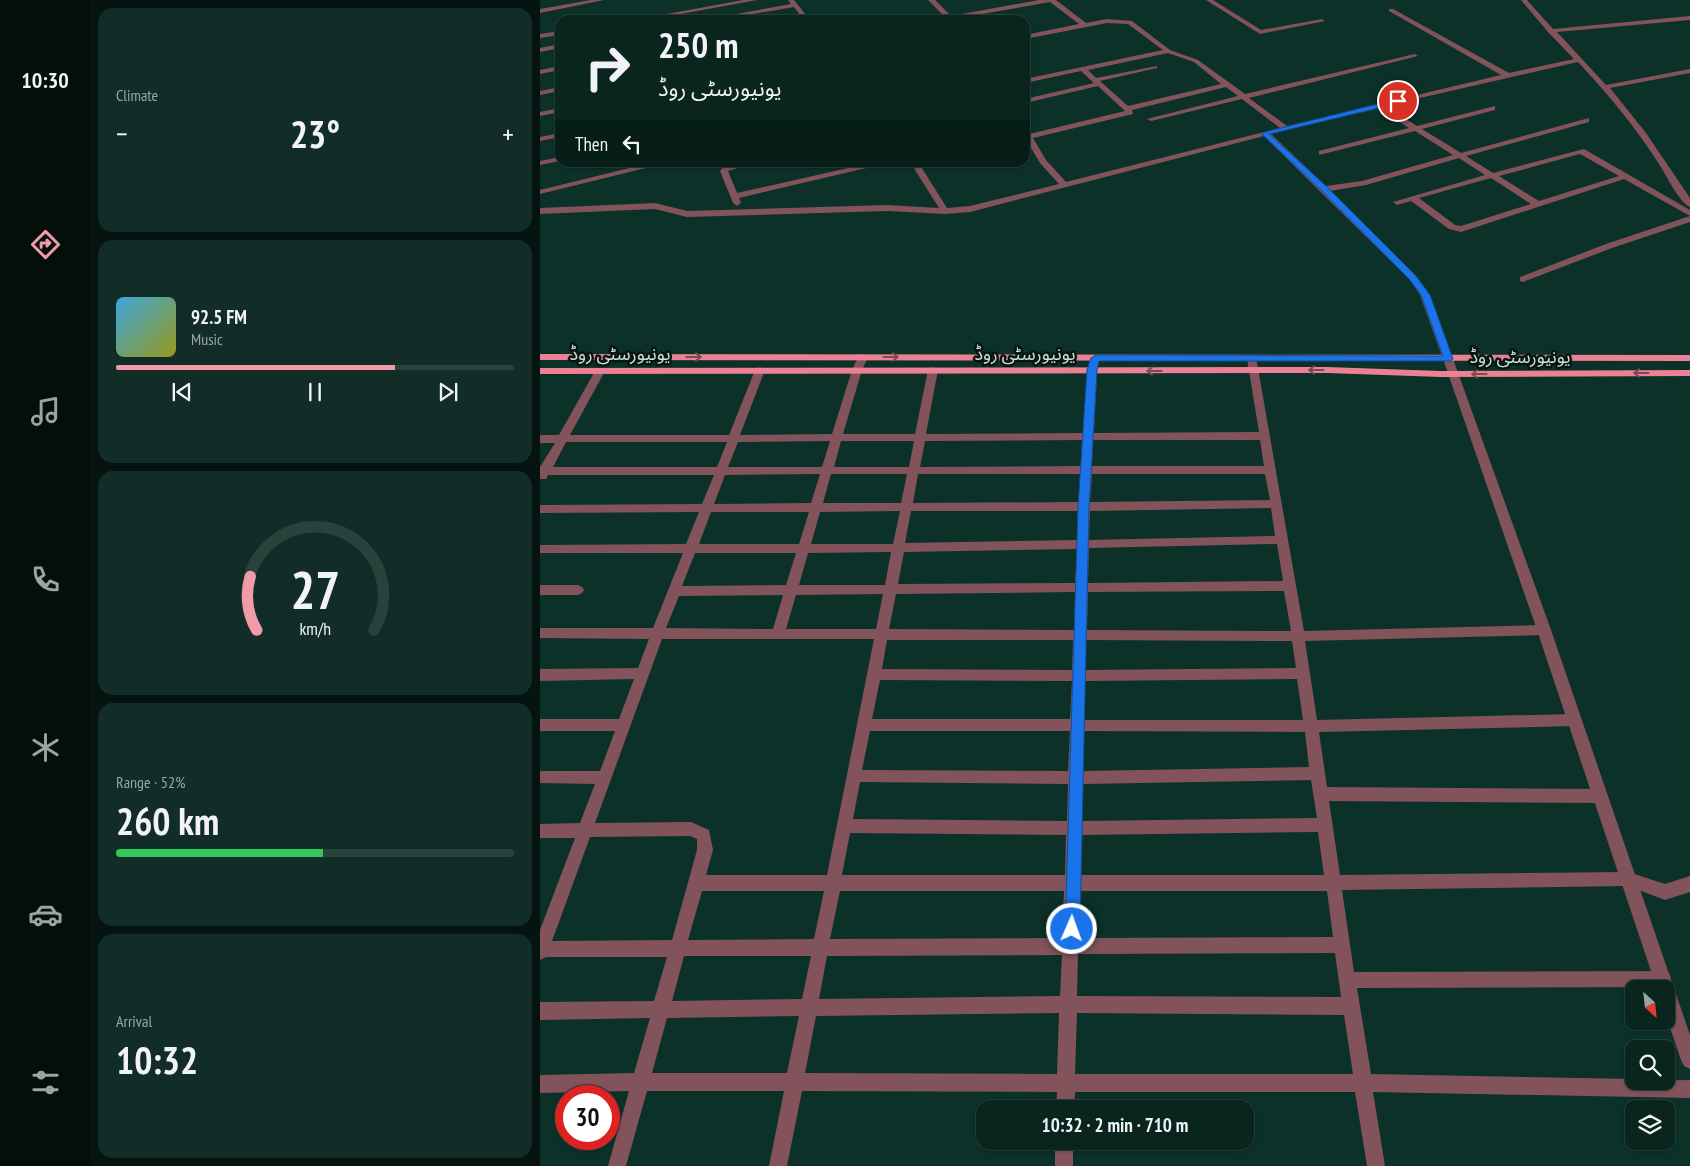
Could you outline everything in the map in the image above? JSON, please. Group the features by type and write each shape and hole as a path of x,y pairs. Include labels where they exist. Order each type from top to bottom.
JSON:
{"highway":[{"name":"یونیورسٹی روڈ","path":"540,357 863,357 1094,364 1252,365 1448,359 1690,358"},
{"name":"یونیورسٹی روڈ","path":"540,371 933,370 1094,364"},
{"name":"یونیورسٹی روڈ","path":"1252,365 1452,374 1690,373"}],"street":[{"path":"540,11 574,2 601,0"},
{"path":"666,15 754,0"},
{"path":"931,0 947,15"},
{"path":"972,15 1051,0 1084,26"},
{"path":"1208,0 1260,32 1322,21"},
{"path":"1524,0 1550,31 1605,87 1637,126 1673,182 1690,204"},
{"path":"732,15 794,3 803,15"},
{"path":"1392,10 1507,75"},
{"path":"1550,31 1690,18"},
{"path":"1030,36 1107,21 1130,22 1168,51 1193,58 1286,129"},
{"path":"540,36 555,34"},
{"path":"540,50 555,47"},
{"path":"1030,80 1168,51"},
{"path":"1151,119 1415,56"},
{"path":"540,211 655,206 681,214 887,208 945,211 970,209 1264,133 1578,60"},
{"path":"1030,99 1155,67"},
{"path":"540,72 555,69"},
{"path":"1030,136 1125,115 1130,112 1083,69"},
{"path":"1605,87 1690,72"},
{"path":"1127,109 1228,84"},
{"path":"540,93 555,90"},
{"path":"1380,106 1539,206"},
{"path":"1322,153 1492,108"},
{"path":"540,114 555,111"},
{"path":"1324,189 1363,183 1586,120"},
{"path":"1264,133 1324,189 1413,278 1426,295 1452,374 1544,630 1663,980"},
{"path":"540,139 555,136"},
{"path":"1030,139 1043,161 1064,185"},
{"path":"1396,202 1581,151 1690,214"},
{"path":"540,163 555,160"},
{"path":"540,192 645,167"},
{"path":"731,167 724,170 740,212"},
{"path":"735,196 866,167"},
{"path":"917,167 945,211"},
{"path":"1413,198 1456,229 1461,229 1539,206 1624,177"},
{"path":"1523,279 1609,246 1690,219"},
{"path":"778,633 857,370 863,357"},
{"path":"1065,1100 1074,882 1082,546 1094,364"},
{"path":"1252,365 1298,636 1347,980 1376,1166"},
{"path":"760,370 658,633 541,950 1072,945 1342,945"},
{"path":"778,1166 900,548 933,370"},
{"path":"541,473 600,371"},
{"path":"540,438 1264,436"},
{"path":"541,473 1270,470"},
{"path":"540,509 707,507 1084,508 1276,504"},
{"path":"540,549 1082,546 1281,540"},
{"path":"675,591 1290,586"},
{"path":"540,590 578,590"},
{"path":"540,633 1298,636 1544,630"},
{"path":"540,675 643,673"},
{"path":"874,674 1080,676 1303,673"},
{"path":"865,725 1078,727 1311,726 1574,720"},
{"path":"540,725 624,725"},
{"path":"855,776 1077,778 1318,773"},
{"path":"540,777 604,778"},
{"path":"1320,794 1600,796"},
{"path":"845,826 1075,828 1325,825"},
{"path":"540,831 691,829 704,835 704,850 696,883 617,1166"},
{"path":"696,883 1333,883 1628,879 1665,892 1690,884"},
{"path":"1347,980 1625,985"},
{"path":"540,1011 810,1009 1070,1004 1351,1006"},
{"path":"1675,1016 1690,1060"},
{"path":"540,1084 639,1082 1364,1083 1690,1089"},
{"path":"1064,1150 1064,1166"}],"route":[{"path":"1072,929 1081,648 1082,546 1092,370 1096,358 1448,359 1426,295 1413,278 1324,189 1264,133 1398,101"}]}
